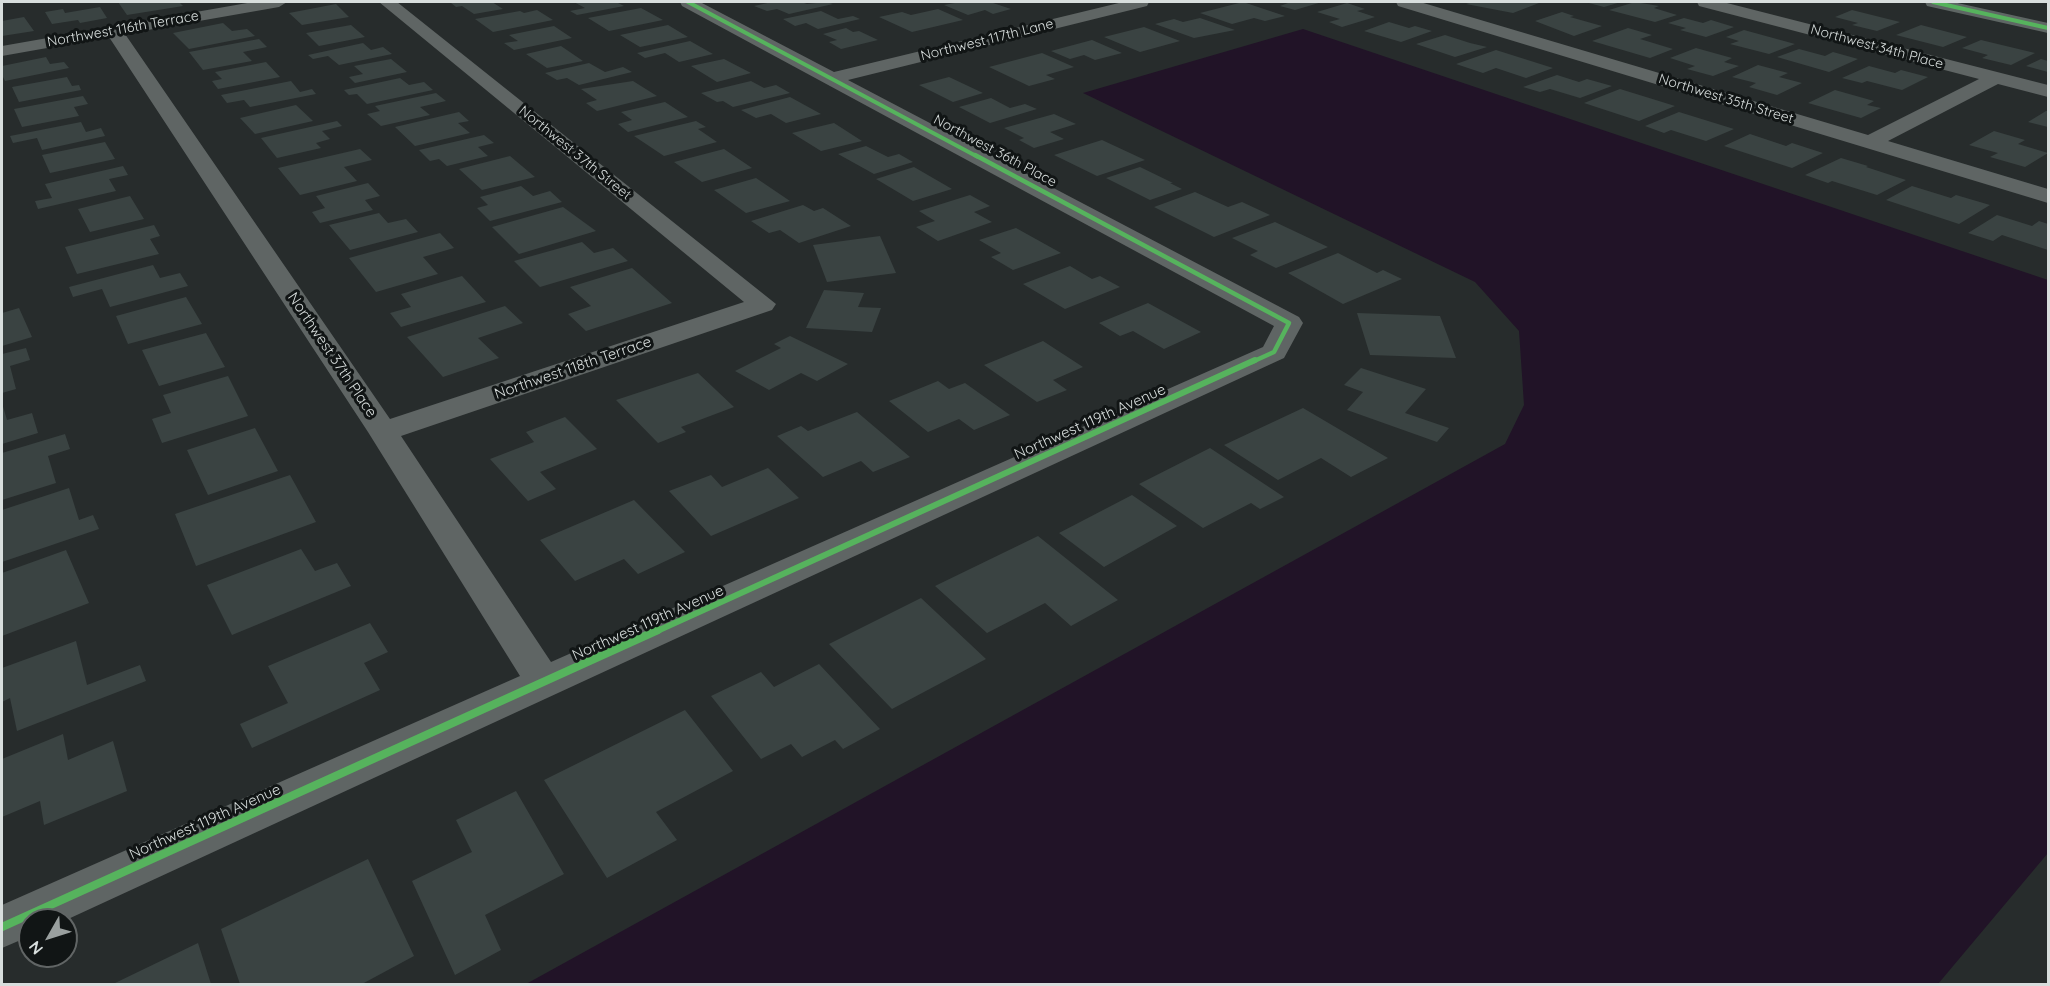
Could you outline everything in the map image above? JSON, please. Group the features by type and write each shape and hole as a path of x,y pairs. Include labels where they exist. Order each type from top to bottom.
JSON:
{"main road":[{"path":"1933,2 2049,28"},
{"path":"2006,2 2049,11"}],"street":[{"name":"Northwest 116th Terrace","path":"2,51 279,2"},
{"name":"Northwest 37th Street","path":"387,2 763,304"},
{"name":"Northwest 36th Place","path":"688,2 1289,323"},
{"name":"Northwest 117th Lane","path":"833,78 1141,2"},
{"name":"Northwest 35th Street","path":"1404,2 2049,196"},
{"name":"Northwest 34th Place","path":"1705,2 2049,91"},
{"name":"Northwest 37th Place","path":"114,31 383,432 545,683"},
{"path":"1870,142 1995,78"},
{"name":"Northwest 118th Terrace","path":"383,432 763,304"},
{"name":"Northwest 119th Avenue","path":"2,927 1274,352 1289,323"}],"shaded area":[{"path":"1303,29 2048,280 2048,853 1938,984 526,984 1505,444 1524,405 1519,331 1475,282 1083,93"}],"building":[{"path":"118,2 179,2 183,6 127,15"},
{"path":"492,2 503,9 474,14 462,6 456,7 451,3"},
{"path":"574,2 616,2 624,6 577,15 570,11 585,8"},
{"path":"772,2 833,4 789,14 777,9 767,11 754,6"},
{"path":"960,2 990,2 1011,9 993,14 985,10 968,15 944,5"},
{"path":"1243,2 1285,16 1265,21 1254,18 1232,24 1200,13"},
{"path":"1284,2 1322,2 1295,10 1280,6 1288,3"},
{"path":"1473,2 1539,3 1513,13 1466,4"},
{"path":"1585,2 1621,2 1604,7"},
{"path":"1635,2 1659,6 1654,8 1677,15 1655,22 1609,10"},
{"path":"1347,3 1365,9 1357,11 1375,17 1342,27 1329,22 1340,19 1317,12"},
{"path":"336,4 349,17 302,25 289,13"},
{"path":"100,7 107,18 80,23 78,20 52,24 45,12 63,9 65,13"},
{"path":"641,8 663,20 609,31 588,18"},
{"path":"938,9 963,20 912,32 879,17 902,12 911,15"},
{"path":"537,10 553,20 493,32 475,19 520,11 524,13"},
{"path":"1852,10 1900,22 1877,31 1852,25 1858,23 1835,17"},
{"path":"821,11 838,19 853,16 860,19 818,29 806,23 795,26 783,19"},
{"path":"1562,12 1574,16 1570,17 1602,26 1574,36 1535,21"},
{"path":"24,17 34,31 2,36 2,21"},
{"path":"1200,18 1235,30 1194,38 1155,24 1174,19 1183,22"},
{"path":"1684,18 1703,23 1711,20 1734,27 1706,37 1680,30 1686,28 1668,23"},
{"path":"1389,22 1432,31 1401,42 1364,31"},
{"path":"223,23 232,31 247,29 255,36 189,49 173,33"},
{"path":"351,25 365,37 319,46 306,33"},
{"path":"668,25 688,37 640,47 620,35"},
{"path":"1921,25 1967,37 1943,47 1896,35"},
{"path":"554,26 572,38 514,50 504,43 518,41 509,35"},
{"path":"1144,27 1180,41 1140,52 1104,37"},
{"path":"846,28 878,40 841,49 829,42 837,40 823,34"},
{"path":"1628,28 1652,35 1640,39 1673,49 1650,58 1592,41"},
{"path":"1744,30 1795,44 1769,54 1730,44 1739,41 1726,37"},
{"path":"1445,35 1487,47 1455,57 1416,44"},
{"path":"259,39 267,47 243,52 252,61 203,70 189,52"},
{"path":"1092,40 1122,53 1095,60 1084,55 1070,59 1051,51"},
{"path":"1981,40 2035,53 2011,65 1982,58 1988,55 1962,48"},
{"path":"690,41 713,54 679,62 665,53 645,58 637,53"},
{"path":"363,43 371,50 383,47 392,54 339,65 328,56 313,59 308,55"},
{"path":"561,46 583,61 547,68 526,54"},
{"path":"1696,48 1732,58 1724,62 1739,66 1713,76 1687,69 1695,66 1670,58"},
{"path":"1799,49 1825,56 1833,52 1858,59 1829,72 1777,57"},
{"path":"1496,50 1553,68 1526,78 1496,68 1483,73 1456,64"},
{"path":"1042,53 1074,67 1046,75 1055,79 1029,86 989,67"},
{"path":"46,57 50,64 64,62 69,68 5,81 2,75 2,66"},
{"path":"391,59 407,72 355,83 349,77 363,74 354,66"},
{"path":"724,59 751,73 717,82 691,66"},
{"path":"2041,59 2048,61 2048,72 2026,66"},
{"path":"266,62 280,77 218,89 212,81 222,79 215,72"},
{"path":"589,63 605,72 623,67 632,72 579,85 567,78 557,80 545,73"},
{"path":"1758,65 1788,73 1779,77 1802,83 1777,95 1749,87 1756,83 1732,77"},
{"path":"1869,66 1895,73 1901,70 1928,77 1902,90 1867,81 1862,83 1842,78"},
{"path":"1557,75 1579,82 1587,79 1612,86 1580,98 1550,89 1540,92 1523,87"},
{"path":"67,77 72,86 79,85 81,90 19,102 12,87"},
{"path":"949,77 983,93 953,102 919,85"},
{"path":"400,78 409,85 424,82 433,90 367,104 357,94 349,95 344,90"},
{"path":"291,81 300,92 312,89 316,94 250,107 244,100 227,103 221,95"},
{"path":"633,81 657,96 597,111 586,103 597,100 581,89"},
{"path":"751,81 764,88 776,85 790,93 733,107 723,101 717,102 701,93"},
{"path":"1620,89 1675,106 1639,121 1584,103"},
{"path":"1835,90 1874,101 1867,105 1881,108 1861,118 1808,103"},
{"path":"436,93 446,101 420,107 430,115 381,126 367,114 380,111 375,106"},
{"path":"83,96 88,104 74,107 79,116 22,127 14,109"},
{"path":"790,97 821,114 786,123 771,114 756,118 741,110"},
{"path":"991,98 1010,108 1025,104 1037,109 990,123 959,107"},
{"path":"665,102 688,117 628,132 618,124 632,120 621,112"},
{"path":"296,105 313,121 255,134 240,118"},
{"path":"2048,111 2048,127 2028,122"},
{"path":"459,112 469,121 458,123 470,133 415,146 395,127"},
{"path":"1679,112 1734,129 1706,141 1671,130 1664,133 1645,126"},
{"path":"1054,114 1076,124 1050,132 1064,139 1034,148 1019,140 1024,138 1004,128"},
{"path":"337,121 342,126 322,131 330,139 316,143 321,148 277,158 261,138"},
{"path":"696,121 706,127 698,129 717,142 664,156 634,136"},
{"path":"81,122 86,132 101,128 105,136 42,150 37,138 13,143 10,136"},
{"path":"834,123 862,141 821,151 792,133"},
{"path":"1994,131 2025,140 2018,144 2048,153 2025,167 1990,157 1998,153 1969,145"},
{"path":"1750,134 1786,146 1792,143 1823,153 1792,168 1724,146"},
{"path":"484,135 494,143 478,147 488,156 447,166 439,159 430,161 419,150"},
{"path":"1102,140 1145,160 1097,176 1054,155"},
{"path":"105,142 115,159 50,173 42,155"},
{"path":"866,146 888,157 899,154 913,162 874,174 838,154"},
{"path":"360,149 372,160 344,167 357,181 300,195 278,168"},
{"path":"724,149 752,168 702,182 674,162"},
{"path":"510,156 535,177 482,190 459,169"},
{"path":"1841,158 1906,180 1877,195 1805,175"},
{"path":"123,166 128,175 109,179 116,191 38,209 35,201 52,198 45,184"},
{"path":"914,167 952,189 913,201 876,179"},
{"path":"1140,167 1182,189 1150,200 1106,178"},
{"path":"756,178 790,201 746,213 714,190"},
{"path":"368,183 380,196 365,200 373,210 320,223 312,212 325,208 316,196"},
{"path":"521,186 533,196 550,191 562,202 490,221 477,208 488,205 480,197"},
{"path":"1912,186 1951,198 1956,195 1990,205 1959,224 1886,200"},
{"path":"1195,192 1228,207 1242,202 1270,215 1214,237 1154,207"},
{"path":"970,195 990,206 974,212 992,222 938,241 916,227 935,221 919,211"},
{"path":"130,196 144,219 90,232 78,209"},
{"path":"803,205 814,211 823,208 851,226 799,243 780,230 769,233 751,221"},
{"path":"563,207 596,231 519,254 492,227"},
{"path":"379,213 388,223 406,219 418,232 350,250 329,225"},
{"path":"1997,215 2032,226 2039,221 2048,224 2048,250 2002,235 1993,241 1968,233"},
{"path":"1275,222 1328,247 1276,268 1250,255 1258,251 1232,238"},
{"path":"154,225 160,236 150,239 159,254 77,274 65,247"},
{"path":"1016,228 1061,253 1013,270 991,257 1001,253 979,240"},
{"path":"440,233 454,248 423,257 438,274 376,292 349,258"},
{"path":"880,236 896,273 827,282 813,245"},
{"path":"582,242 594,253 613,248 628,261 540,287 514,261"},
{"path":"1338,253 1377,273 1383,270 1402,279 1343,304 1288,273"},
{"path":"153,265 160,278 180,273 188,286 110,307 102,289 73,297 69,287"},
{"path":"1070,266 1092,279 1100,276 1120,287 1065,309 1023,284"},
{"path":"632,268 672,303 586,331 568,314 591,306 570,287"},
{"path":"462,276 486,302 401,327 390,313 411,307 401,294"},
{"path":"824,290 864,293 858,307 881,308 872,332 806,328"},
{"path":"186,297 202,324 128,344 116,316"},
{"path":"1148,303 1201,332 1164,349 1133,331 1120,336 1099,323"},
{"path":"505,306 523,323 478,338 499,358 443,377 407,337"},
{"path":"19,308 32,337 2,346 2,313"},
{"path":"1357,313 1440,316 1456,358 1370,355"},
{"path":"206,333 225,367 159,386 142,350"},
{"path":"790,336 848,364 817,381 801,373 769,390 735,371 781,348 774,344"},
{"path":"1043,341 1083,367 1053,380 1067,390 1037,402 984,365"},
{"path":"26,348 30,360 10,366 16,389 2,393 2,354"},
{"path":"1361,368 1426,389 1405,413 1449,428 1437,442 1347,410 1363,392 1344,385"},
{"path":"698,373 734,407 681,427 686,432 658,443 616,400"},
{"path":"228,376 248,416 162,443 152,419 171,413 163,395"},
{"path":"938,381 949,389 965,383 1010,415 974,430 959,419 928,432 889,401"},
{"path":"2,403 7,420 32,413 38,433 2,444"},
{"path":"1303,408 1388,458 1351,477 1321,458 1278,480 1224,445"},
{"path":"857,412 910,457 873,472 861,461 823,477 777,436 801,426 808,431"},
{"path":"565,417 597,449 540,472 556,489 528,501 490,459 534,442 526,432"},
{"path":"255,428 278,471 208,495 187,450"},
{"path":"65,434 70,449 48,456 56,483 2,500 2,453"},
{"path":"1210,448 1284,497 1260,509 1251,503 1203,528 1139,484"},
{"path":"768,468 799,498 711,536 669,491 711,475 722,487"},
{"path":"290,475 316,522 196,566 175,514"},
{"path":"69,488 79,520 93,515 99,529 2,562 2,510"},
{"path":"1132,495 1177,526 1104,567 1059,533"},
{"path":"634,500 685,552 638,574 624,559 575,581 540,540"},
{"path":"1038,536 1118,600 1071,626 1045,603 987,633 935,586"},
{"path":"301,549 315,571 337,563 351,586 232,635 207,585"},
{"path":"66,550 89,603 2,636 2,573"},
{"path":"921,598 986,659 892,709 829,644"},
{"path":"370,623 388,652 364,663 380,690 252,748 240,724 288,703 268,666"},
{"path":"76,641 87,685 140,665 146,681 17,731 10,698 2,702 2,668"},
{"path":"819,664 880,729 843,749 835,740 802,757 791,744 761,759 711,696 761,672 774,687"},
{"path":"685,710 733,771 656,812 677,840 607,878 544,780"},
{"path":"63,734 68,760 113,741 127,791 44,825 40,801 2,817 2,759"},
{"path":"516,791 564,874 485,915 501,950 455,975 412,881 472,852 456,820"},
{"path":"368,859 414,956 362,984 240,984 221,929"},
{"path":"198,943 211,984 113,984"}],"cycle path":[{"path":"2,927 1274,352 1289,323 688,2"},
{"path":"1933,2 2048,28"}]}
